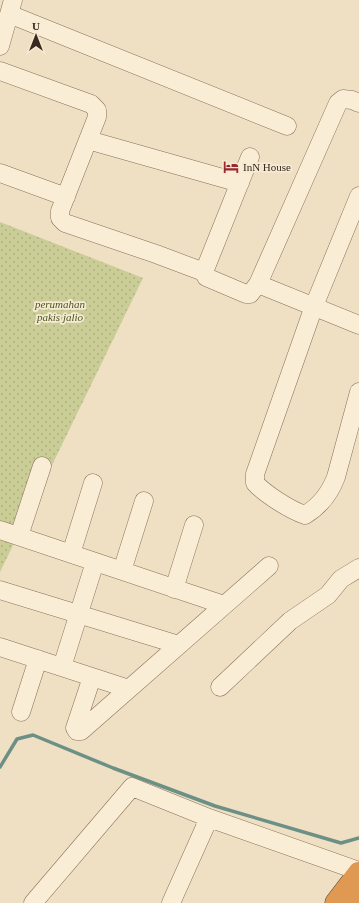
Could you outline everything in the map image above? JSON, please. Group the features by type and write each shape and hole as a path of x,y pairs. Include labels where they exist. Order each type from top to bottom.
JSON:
{"highway":[{"path":"336,903 359,872"}],"street":[{"path":"0,46 11,7 288,126"},
{"path":"0,71 91,104 97,110 97,117 60,212 60,218 65,223 204,272 206,277 246,294 250,294 258,284 338,103 343,98 359,103"},
{"path":"88,140 240,183"},
{"path":"204,272 250,157"},
{"path":"0,173 66,197"},
{"path":"359,196 314,306 255,474 255,483 260,489 296,512 305,515 327,497 332,489 336,477 359,392"},
{"path":"258,284 359,325"},
{"path":"19,536 42,466"},
{"path":"71,554 93,484"},
{"path":"122,571 144,501"},
{"path":"174,589 194,525"},
{"path":"0,530 224,606"},
{"path":"62,667 94,562"},
{"path":"92,677 75,728 77,731 81,731 269,566"},
{"path":"220,687 290,621 332,590 341,578 359,568"},
{"path":"0,590 179,645"},
{"path":"0,646 129,689"},
{"path":"21,712 38,659"},
{"path":"33,903 74,857 131,788 134,787 209,818 359,872"},
{"path":"171,903 209,818"}],"green space":[{"name":"perumahan pakis jalio","path":"0,222 143,278 0,572"}],"waterway":[{"path":"0,767 17,739 33,735 113,768 215,806 341,843 359,838"}],"place":[{"name":"InN House","path":"231,167"}]}
